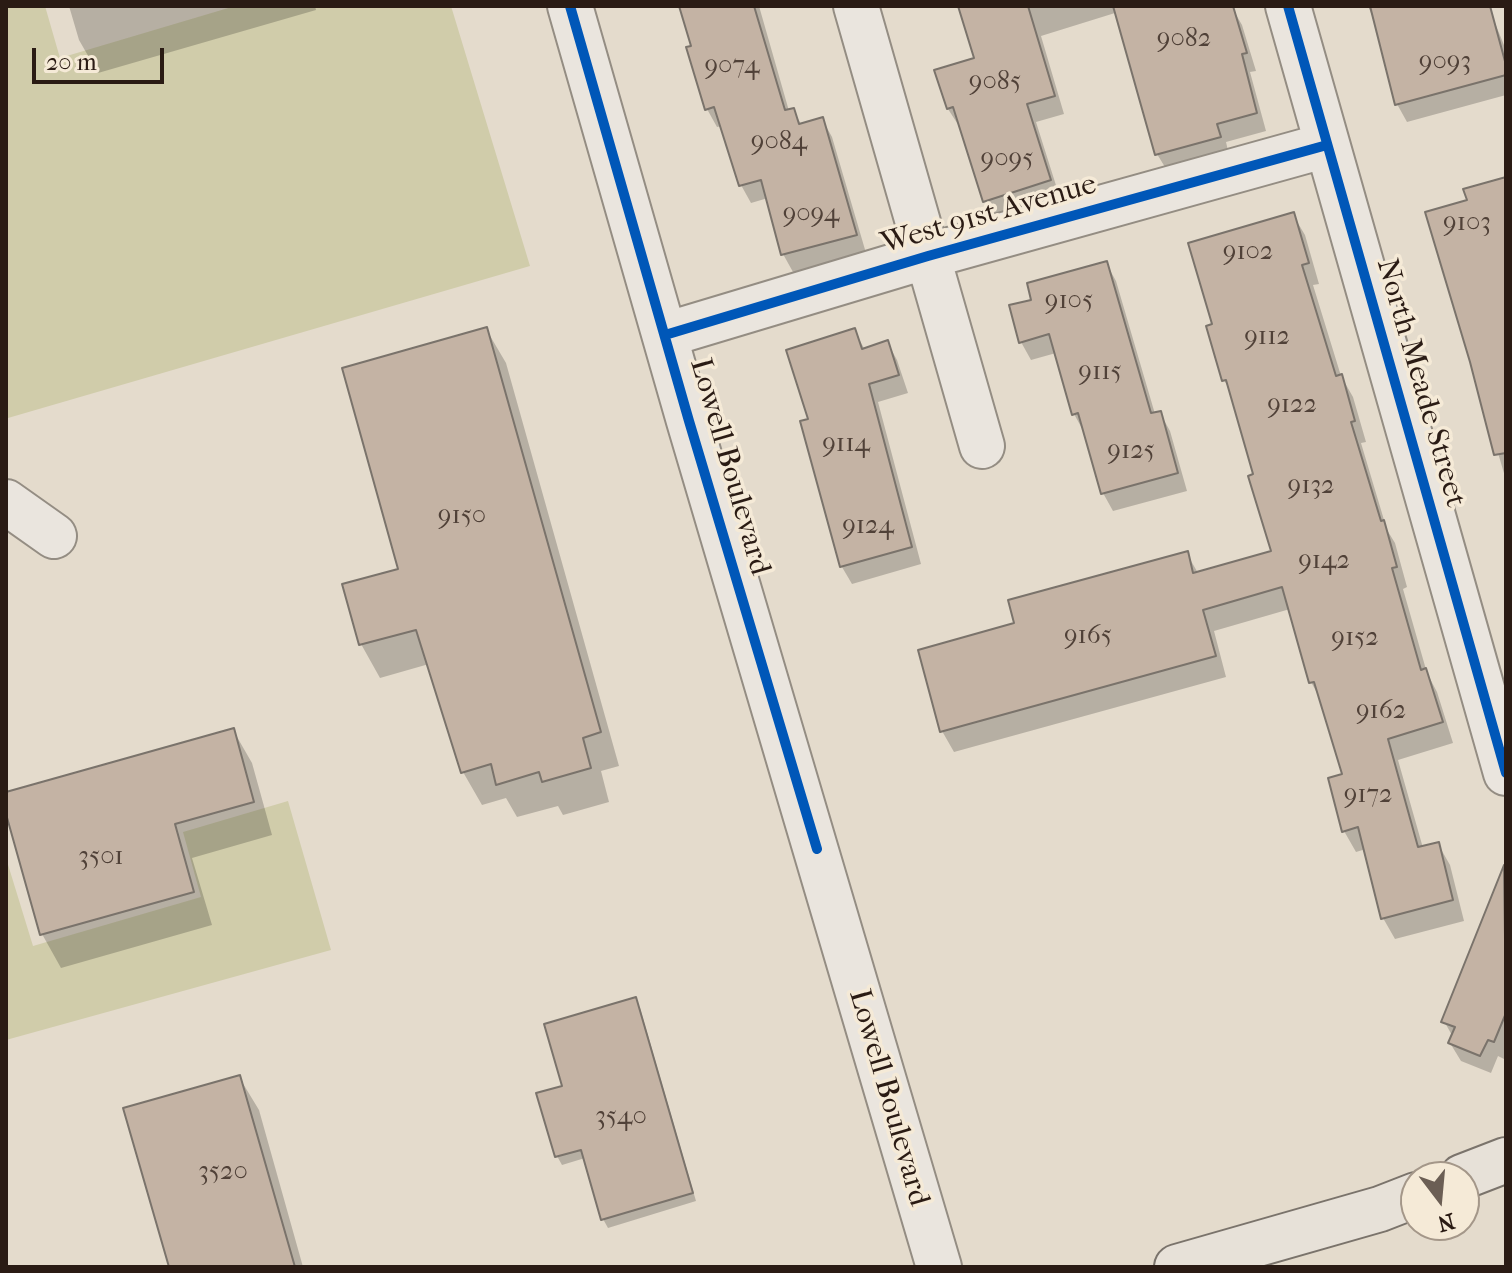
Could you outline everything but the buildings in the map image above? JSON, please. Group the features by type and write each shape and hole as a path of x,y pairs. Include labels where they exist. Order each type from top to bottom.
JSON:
{"main road":[{"path":"1480,1170 1506,1160"},
{"path":"1177,1267 1400,1201"}],"street":[{"name":"Lowell Boulevard","path":"570,6 939,1267"},
{"path":"856,6 982,446"},
{"name":"North Meade Street","path":"1288,6 1506,773"},
{"name":"West 91st Avenue","path":"665,335 928,256 1327,145"},
{"path":"6,502 54,536"}],"shaded area":[{"path":"6,6 45,6 60,58 235,6 451,6 530,266 8,418"},
{"path":"288,801 331,950 6,1040 6,858 33,946 201,897 183,832"}],"cycle path":[{"path":"570,6 689,421 817,849"},
{"path":"1288,6 1506,773"},
{"path":"665,335 928,256 1327,145"}]}
